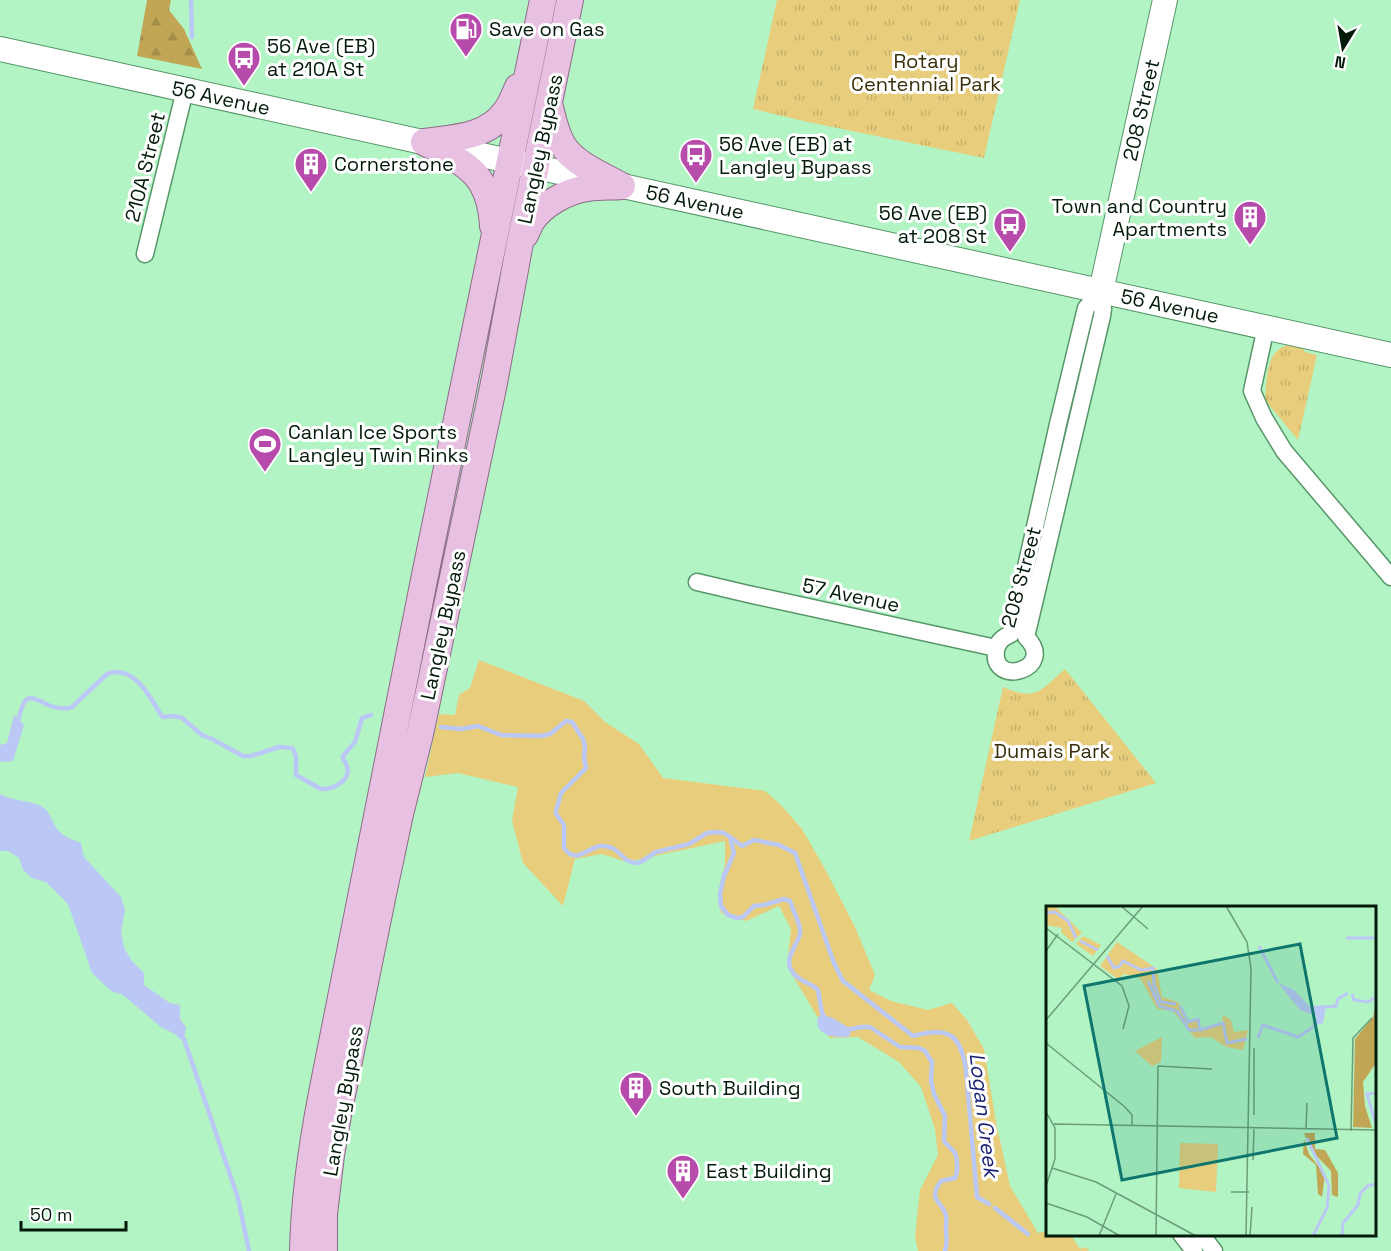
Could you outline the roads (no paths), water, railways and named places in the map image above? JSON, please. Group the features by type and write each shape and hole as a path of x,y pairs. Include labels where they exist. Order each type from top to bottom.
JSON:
{"main road":[{"name":"Langley Bypass","path":"303,1251 303,1228 315,1131 425,574 543,0"},
{"name":"Langley Bypass","path":"324,1251 324,1214 338,1115 400,814 420,734 462,535 570,0"},
{"name":"208 Street","path":"1101,291 1165,0"},
{"name":"56 Avenue","path":"0,49 1391,355"},
{"path":"424,142 468,136 493,126 505,113 531,60"},
{"path":"549,102 554,126 563,146 572,156 594,171 622,186"},
{"path":"424,142 460,161 474,172 483,184 493,218 494,241"},
{"path":"519,248 531,222 555,200 575,191 589,188 622,186"}],"street":[{"name":"210A Street","path":"145,254 185,90"},
{"name":"208 Street","path":"1101,291 1102,316 1026,637 1032,645 1034,658 1025,669 1010,672 997,661 996,648 1002,639 1011,634 1086,308 1101,291"},
{"path":"1266,327 1252,391 1264,418 1284,451 1391,577"},
{"name":"57 Avenue","path":"697,582 996,648"},
{"path":"1183,1236 1194,1251"},
{"path":"1203,1236 1214,1251"}],"water":[{"path":"14,715 24,725 13,761 0,762 0,745 7,743"},
{"path":"0,794 41,806 47,811 60,832 81,843 84,857 121,897 125,910 121,931 124,948 132,961 144,973 144,985 170,1003 180,1005 180,1019 186,1027 184,1039 161,1027 123,995 111,991 92,973 68,904 46,882 32,878 23,870 19,858 8,851 0,851"},
{"path":"823,1015 851,1029 850,1036 832,1036 821,1031 817,1022 819,1016"}],"waterway":[{"path":"191,0 192,37"},
{"name":"Logan Creek","path":"17,724 22,707 28,699 31,698 57,708 69,708 107,674 122,673 129,675 141,685 163,717 182,718 202,735 243,756 251,756 279,747 292,748 296,757 296,775 321,789 327,789 339,784 346,776 348,771 343,756 355,742 362,718 371,715"},
{"path":"441,727 461,729 478,726 501,735 541,736 550,734 566,721 572,722 583,739 586,768 561,793 556,814 564,825 564,848 573,855 583,854 602,846 609,847 628,860 639,863 656,852 689,844 707,833 724,833 730,837 734,853 724,876 720,894 721,906 728,915 737,918 743,917 754,906 784,899 790,901 800,930 799,938 791,953 790,968 797,977 818,990 822,1013 826,1019"},
{"name":"Logan Creek","path":"730,837 742,846 754,840 779,845 795,853 834,963 843,981 913,1036 935,1032 944,1033 951,1036 961,1048 966,1070 977,1197 989,1204"},
{"path":"846,1030 870,1027 900,1047 919,1048 925,1051 932,1062 931,1081 934,1094 945,1116 944,1141 955,1153 957,1162 955,1178 941,1181 935,1193 937,1201 945,1211 947,1242 945,1251"},
{"path":"179,1035 184,1039 238,1198 249,1251"},
{"path":"995,1208 1028,1234"}],"place":[{"name":"Save on Gas","path":"466,58"},
{"name":"56 Ave (EB) at 210A St","path":"244,87"},
{"name":"56 Ave (EB) at Langley Bypass","path":"696,184"},
{"name":"Cornerstone","path":"311,193"},
{"name":"Town and Country Apartments","path":"1250,246"},
{"name":"56 Ave (EB) at 208 St","path":"1010,253"},
{"name":"Canlan Ice Sports Langley Twin Rinks","path":"265,473"},
{"name":"South Building","path":"636,1117"},
{"name":"East Building","path":"683,1200"}],"park label":[{"name":"Rotary Centennial Park","path":"926,72"},
{"name":"Dumais Park","path":"1052,751"}]}
